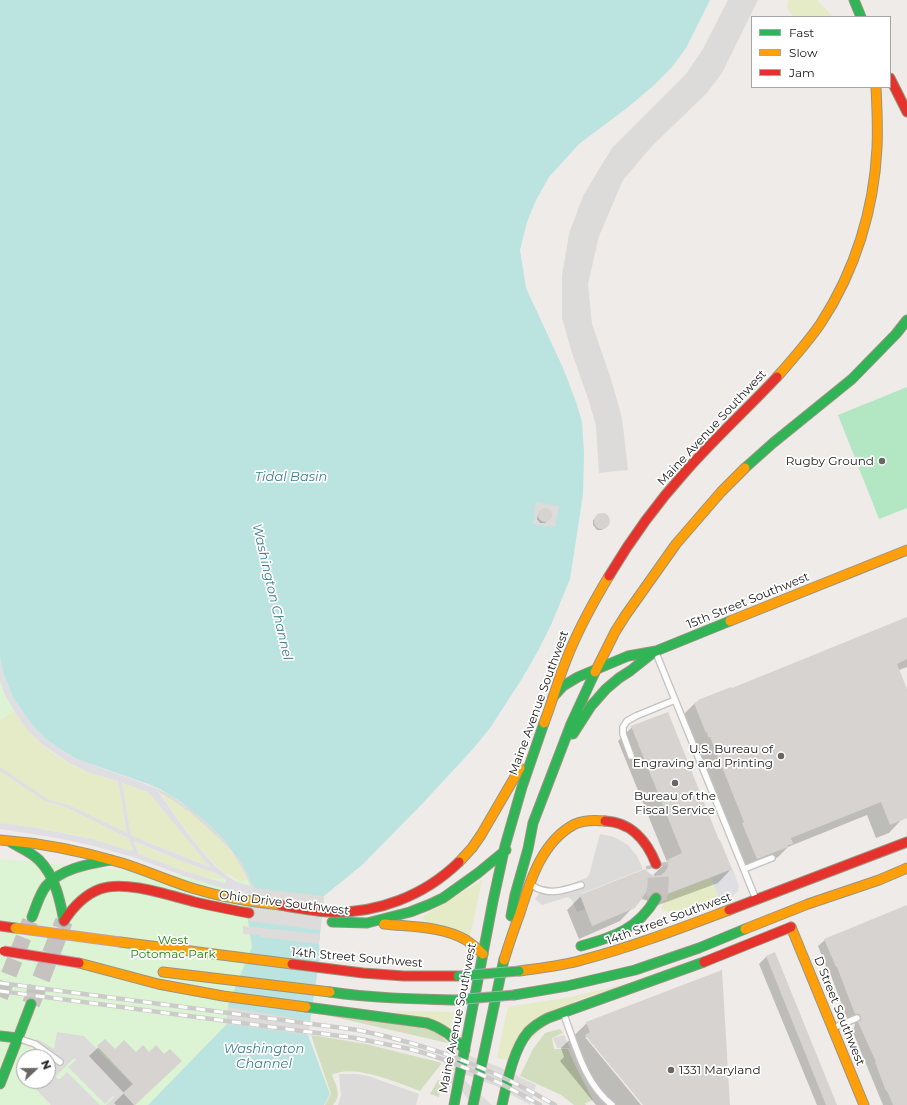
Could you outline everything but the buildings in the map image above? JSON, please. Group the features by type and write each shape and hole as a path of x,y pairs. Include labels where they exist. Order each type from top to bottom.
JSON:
{"main road":[{"path":"854,0 860,15"},
{"path":"891,80 907,112"},
{"name":"Maine Avenue Southwest","path":"454,1105 503,853 524,780 566,660 576,636 596,598 650,513 694,461 782,371 812,336 836,298 855,257 869,214 876,168 878,117 876,88"},
{"path":"473,1105 504,960 515,895 528,849 533,823 562,751 571,724 596,669 625,616 676,544 721,492 755,460 868,364 907,320"},
{"name":"15th Street Southwest","path":"553,697 570,681 596,669 628,656 656,651 907,550"},
{"path":"562,751 591,706 606,689 656,651"},
{"name":"Ohio Drive Southwest","path":"32,917 38,900 52,881 69,870 83,865 111,860 201,890 250,901 323,911 352,911 384,906 414,894 428,886 444,876 457,864 485,829 538,740"},
{"path":"504,960 530,883 543,856 554,838 568,827 586,820 607,820 630,828 647,844 656,864"},
{"name":"Ohio Drive Southwest","path":"322,922 367,923 410,912 443,898 503,853 533,823"},
{"path":"4,840 49,845 111,860"},
{"path":"4,840 38,860 47,871 52,881"},
{"name":"14th Street Southwest","path":"0,926 334,970 404,976 458,976 519,971 559,965 602,955 667,934 907,842"},
{"path":"153,971 359,996 454,1000 514,995 573,985 635,970 699,948 808,904 879,880 907,868"},
{"path":"834,905 879,880"},
{"name":"Ohio Drive Southwest","path":"52,881 60,902 64,921 71,910 82,899 100,889 120,886 134,887 212,906 252,913"},
{"path":"574,948 616,935 628,929 649,911 656,898"},
{"path":"367,923 424,927 445,931 465,940 483,954"},
{"name":"D Street Southwest","path":"563,1012 718,957 794,925 864,1105"},
{"path":"2,951 79,963 138,969"},
{"path":"519,971 547,958"},
{"path":"79,963 158,984 223,996 427,1023 447,1032 465,1050"},
{"path":"0,1084 31,1004"},
{"path":"502,1105 512,1068 522,1040 538,1023 563,1012"},
{"path":"0,1036 18,1038"}],"lane":[{"path":"656,651 756,900"},
{"path":"632,756 623,734 623,728 627,721 675,700"},
{"path":"744,869 772,858"},
{"path":"530,883 547,891 559,891 581,885"},
{"path":"563,1012 590,1079 599,1093 612,1105"},
{"path":"833,1028 857,1018"},
{"path":"18,1038 35,1044 60,1062"}],"green space":[{"path":"789,0 817,0 832,16 793,16 787,6"},
{"name":"Rugby Ground","path":"907,387 907,508 879,519 838,415"},
{"path":"0,657 19,707 0,721"},
{"path":"0,680 11,706 18,717 26,728 46,748 57,756 81,769 118,781 127,833 69,805 50,800 42,796 0,767"},
{"path":"0,771 43,800 68,808 128,838 133,849 131,851 75,835 0,823"},
{"path":"122,783 148,792 211,867 131,835"},
{"path":"161,794 200,819 224,843 239,864 250,885 227,874 226,875 208,857 191,837"},
{"path":"133,841 211,872 226,881 192,874 139,854"},
{"name":"West Potomac Park","path":"0,859 242,881 250,879 322,895 228,1007 227,1024 225,1027 148,1105 0,1105"},
{"path":"711,878 718,896 682,910 667,911 661,909 666,895"},
{"path":"482,880 470,936 421,919 425,915"},
{"path":"633,982 575,1001 507,1060 497,1058 508,1007 571,997"},
{"path":"393,1011 454,1012 451,1028"},
{"path":"321,1014 435,1029 448,1043"},
{"path":"560,1029 563,1033 552,1038 554,1049 568,1049 593,1100 585,1103 586,1105 574,1105 561,1095 520,1076 533,1049 545,1033"},
{"path":"311,1035 366,1044 442,1063 420,1091 388,1079 352,1071 332,1075 338,1094 336,1102 333,1105 325,1105 331,1094"},
{"path":"438,1080 442,1080 439,1097 430,1094"}],"shaded area":[{"path":"728,0 758,0 722,73 707,93 653,145 623,180 599,236 588,284 592,324 611,379 622,418 628,470 599,473 596,426 562,318 562,276 569,234 583,196 612,148 686,74 703,49"},
{"path":"0,657 3,672 13,697 34,727 45,738 77,759 156,788 185,830 215,866 237,882 251,886 253,888 252,895 219,887 136,858 94,846 57,838 0,829 0,823 32,827 92,839 131,851 133,849 128,838 68,808 43,800 0,771 0,767 50,800 69,805 127,833 118,781 90,773 69,763 42,744 27,730 16,714 4,693 0,680","holes":["122,783 148,792 210,867 131,835","133,841 215,873 226,881 224,883 184,871 139,854"]},
{"path":"600,834 614,837 628,845 637,856 643,869 581,894 580,896 585,909 577,912 572,900 568,897 542,905 535,899 545,886 554,888 563,887 586,878 589,875"},
{"path":"732,867 739,886 738,891 733,896 720,901 711,878 730,870"},
{"path":"57,1032 84,1036 132,1084 123,1093 134,1105 106,1105 114,1097 113,1096 105,1104 68,1067 76,1060 74,1058 56,1077 56,1049 54,1049"},
{"path":"564,1035 570,1048 557,1048 553,1038"},
{"path":"37,1039 54,1049 35,1049 33,1048"},
{"path":"67,1072 100,1105 51,1105 36,1089 56,1089 56,1077 60,1079"},
{"path":"339,1074 368,1076 419,1094 416,1105 338,1105 341,1095"}],"water":[{"name":"Tidal Basin","path":"0,0 710,0 686,48 672,67 653,86 627,108 579,144 549,177 536,200 527,222 520,250 526,288 563,368 582,422 584,453 583,494 570,579 551,625 539,649 490,728 472,750 421,805 362,865 324,896 319,943 320,956 308,1035 330,1094 324,1105 148,1105 227,1024 228,1005 252,947 248,921 254,888 242,864 224,840 207,823 181,802 160,789 148,784 77,759 45,738 34,727 13,697 3,672 0,657"}],"pier":[{"path":"536,502 559,506 555,527 533,524"},
{"path":"156,788 170,795 189,808 224,840 242,864 254,888 324,896 320,930 248,921 253,888 232,852 191,813 161,794"},
{"path":"243,926 320,934 319,944 243,934"},
{"path":"228,1007 310,1021 308,1035 227,1024"},
{"path":"447,1047 499,1067 536,1085 530,1105 496,1086 445,1067 465,1081 492,1105 473,1105 460,1089 442,1078"}],"tunnel":[{"path":"656,864 658,873 658,889 656,898"},
{"path":"0,997 30,921"},
{"path":"31,1004 64,921"}],"railway":[{"path":"0,983 358,1030 410,1043 460,1059 508,1080 555,1105"},
{"path":"0,991 355,1038 410,1049 444,1059 476,1072 540,1105"}],"traffic: fast":[{"path":"854,0 861,16"},
{"path":"745,468 773,443 852,379 896,334 907,320"},
{"path":"553,697 563,686 578,677 628,656 656,651 730,621"},
{"path":"573,734 591,706 606,689 654,652"},
{"path":"511,916 533,823 571,724 595,672"},
{"path":"454,1105 505,846 522,787 544,723"},
{"path":"12,843 33,855 45,866 56,889 64,921"},
{"path":"332,922 367,923 410,912 428,905 443,898 478,873 506,850"},
{"path":"32,917 41,893 52,880 76,868 111,860"},
{"path":"581,946 604,939 624,930 641,917 649,909 656,898"},
{"path":"514,995 567,986 635,970 699,948 745,929"},
{"path":"473,1105 504,959"},
{"path":"502,1105 514,1057 523,1039 537,1024 548,1018 704,962"},
{"path":"458,976 519,971"},
{"path":"330,992 376,997 454,1000"},
{"path":"454,1000 514,995"},
{"path":"0,1036 18,1038 31,1004"},
{"path":"306,1007 427,1023 448,1034 465,1050"},
{"path":"0,1084 18,1038"}],"traffic: slow":[{"path":"777,377 821,323 844,282 861,239 872,194 875,171 877,148 876,88"},
{"path":"595,672 615,632 625,616 676,544 721,492 745,468"},
{"path":"730,621 907,550"},
{"path":"544,723 573,643 609,576"},
{"path":"459,862 472,848 481,835 520,768"},
{"path":"504,960 533,875 546,851 564,831 575,824 597,820 605,821"},
{"path":"0,840 46,845 92,855 122,863 209,893 260,903 280,905"},
{"path":"745,929 808,904 879,880 907,868"},
{"path":"519,971 567,964 601,955 656,937 729,910"},
{"path":"384,924 426,928 457,935 466,940 483,954"},
{"path":"791,927 864,1105"},
{"path":"15,928 120,942"},
{"path":"120,942 292,964"},
{"path":"79,963 158,984 223,996 306,1007"},
{"path":"163,972 330,992"}],"traffic: jam":[{"path":"891,80 907,112"},
{"path":"609,576 626,548 675,483 777,377"},
{"path":"605,821 623,825 637,834 648,848 656,864"},
{"path":"729,910 907,842"},
{"path":"280,905 328,912 346,912 382,906 415,893 431,884 459,862"},
{"path":"64,921 75,906 84,898 100,889 122,886 160,892 195,902 249,913"},
{"path":"0,926 15,928"},
{"path":"704,962 791,927"},
{"path":"4,951 79,963"},
{"path":"292,964 363,973 404,976 458,976"}],"place":[{"name":"Rugby Ground","path":"882,461"},
{"name":"U.S. Bureau of Engraving and Printing","path":"781,756"},
{"name":"Bureau of the Fiscal Service","path":"675,783"},
{"name":"1331 Maryland","path":"671,1070"}],"water label":[{"name":"Washington Channel","path":"272,592"},
{"name":"Washington Channel","path":"264,1056"}]}
